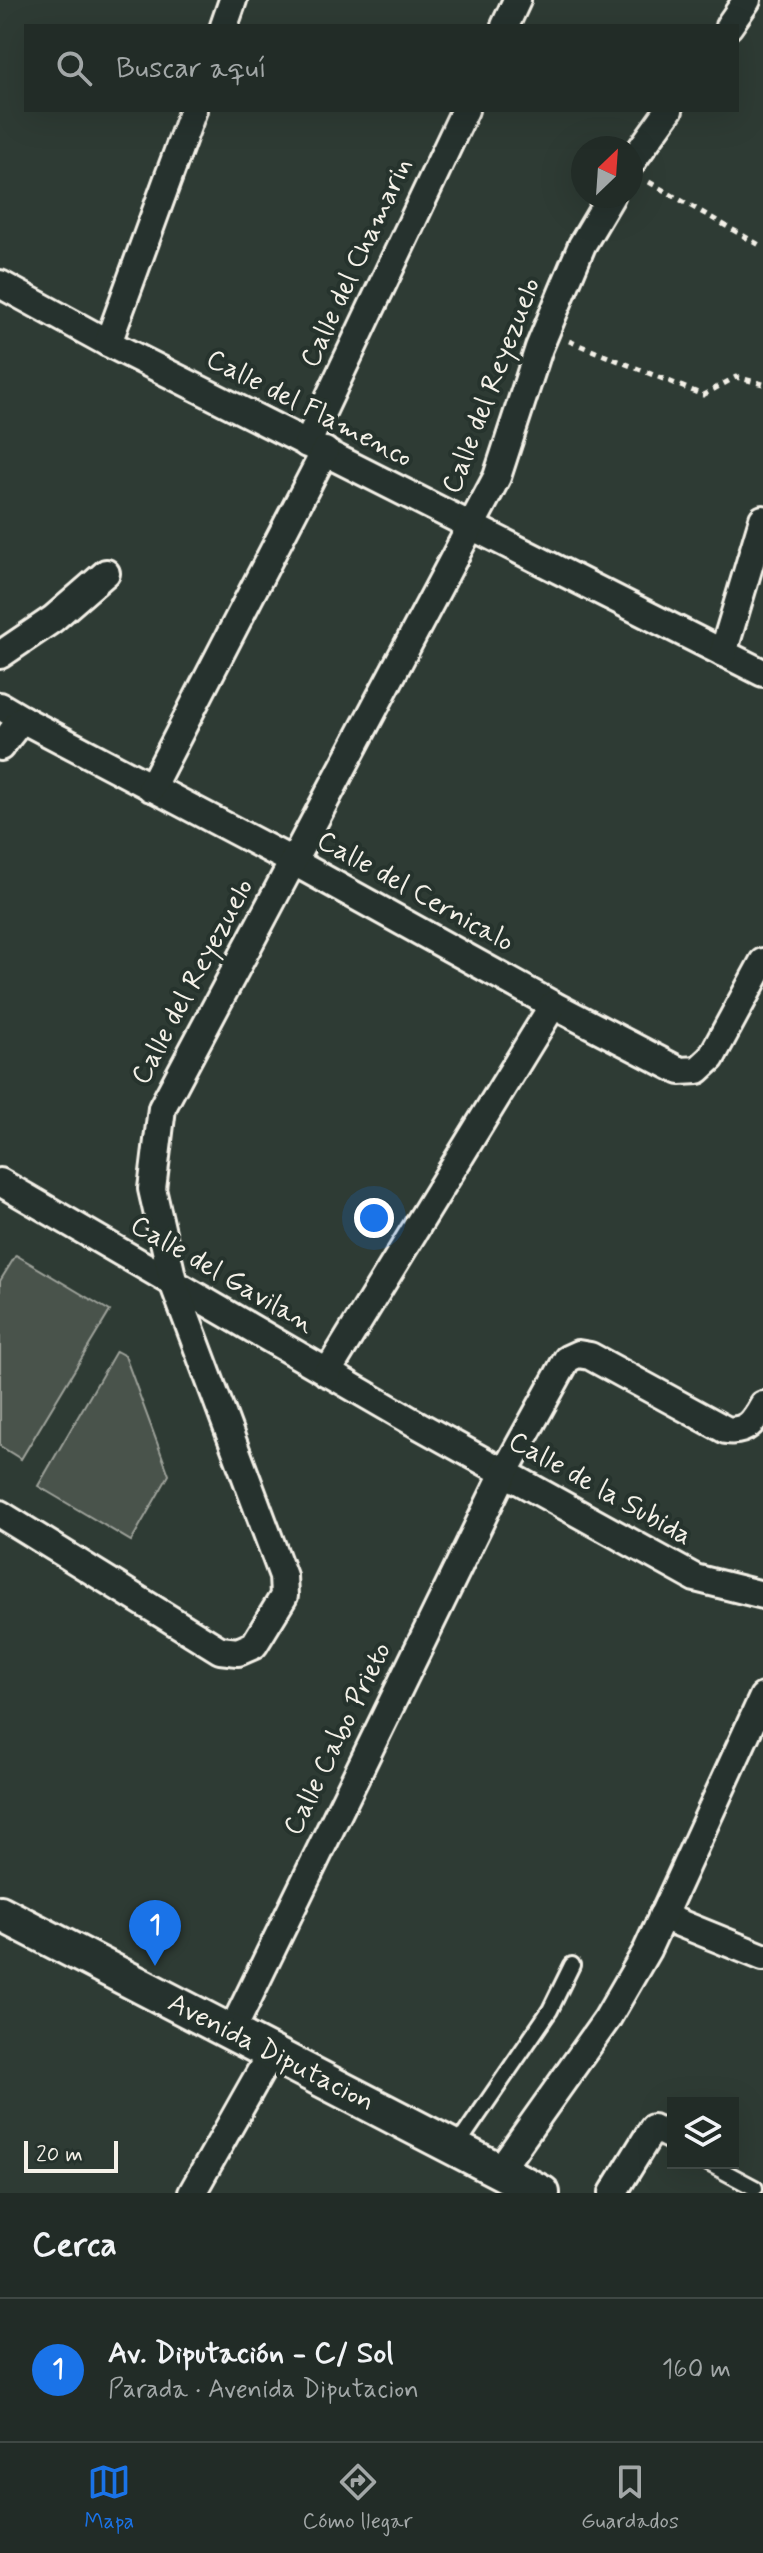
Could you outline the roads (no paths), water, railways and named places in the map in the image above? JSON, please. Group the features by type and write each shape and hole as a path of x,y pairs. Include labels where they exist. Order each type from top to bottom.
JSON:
{"street":[{"path":"225,24 233,0"},
{"path":"506,24 517,0"},
{"path":"730,24 747,0"},
{"path":"108,343 192,112"},
{"name":"Calle del Chamarin","path":"151,788 316,448 464,112"},
{"path":"643,161 668,112"},
{"name":"Calle del Reyezuelo","path":"0,1514 220,1650 238,1652 254,1645 284,1596 283,1576 174,1285 152,1189 162,1108 497,477 546,332 582,245 604,208"},
{"name":"Calle del Flamenco","path":"0,284 108,343 763,673"},
{"path":"723,653 763,519"},
{"path":"0,655 53,619 106,573"},
{"name":"Calle del Cernicalo","path":"0,747 11,712 680,1071 698,1070 711,1058 762,967"},
{"path":"327,1373 553,1005"},
{"name":"Calle del Gavilan","path":"0,1182 413,1422"},
{"name":"Calle Cabo Prieto","path":"231,2033 504,1473 563,1364 578,1354 590,1356 726,1430 748,1427 763,1405"},
{"name":"Calle de la Subida","path":"413,1422 695,1578 763,1595"},
{"path":"499,2171 607,2019 647,1950 763,1697"},
{"name":"Avenida Diputacion","path":"0,1913 542,2193"},
{"path":"662,1916 763,1957"},
{"path":"192,2193 271,2053"},
{"path":"613,2193 659,2135"}],"lane":[{"path":"455,2149 550,2010 572,1965"},
{"path":"719,2169 755,2188"}],"place":[{"name":"Av. Diputación - C/ Sol","path":"155,1966"}]}
